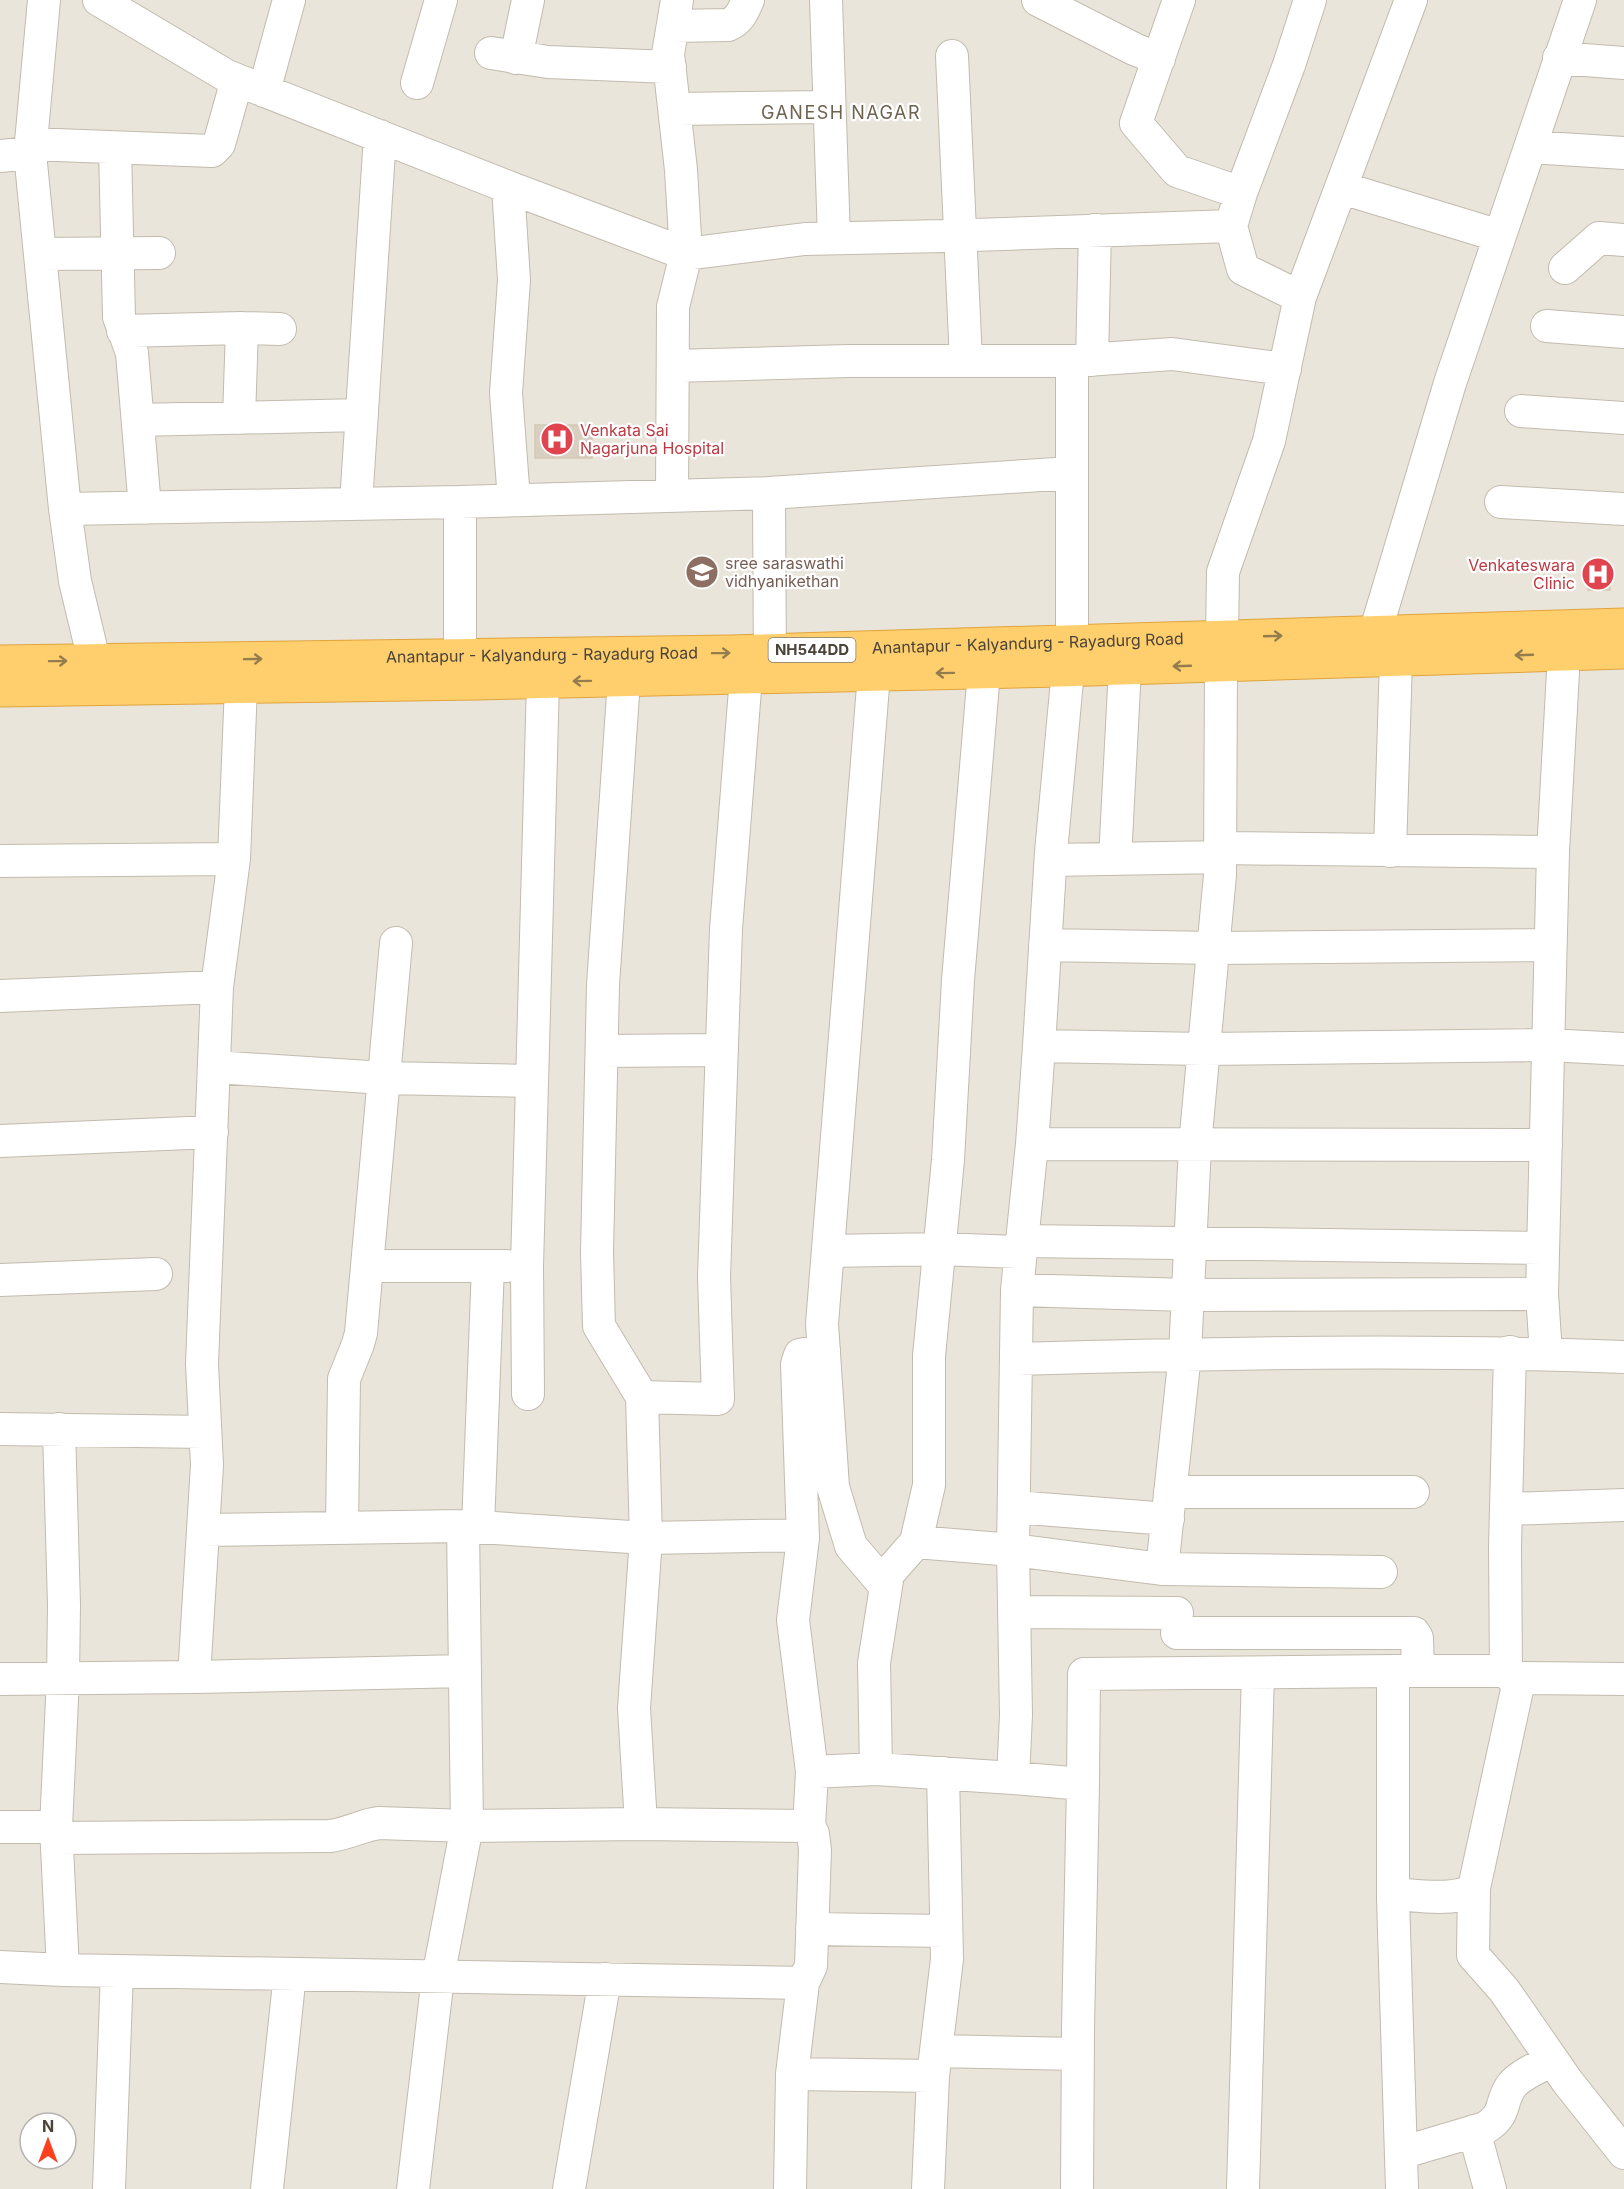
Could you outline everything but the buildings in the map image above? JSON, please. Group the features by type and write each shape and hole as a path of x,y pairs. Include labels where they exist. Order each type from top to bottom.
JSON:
{"highway":[{"name":"Anantapur - Kalyandurg - Rayadurg Road","path":"0,690 96,674 460,656 548,656 874,674 984,672 1070,656 1125,668 1221,651 1375,633 1624,626"},
{"name":"Anantapur - Kalyandurg - Rayadurg Road","path":"0,662 96,674 242,686 624,680 763,668 1221,651 1396,659 1624,652"}],"street":[{"path":"37,0 44,0 20,151 40,254 65,509 75,580 96,674"},
{"path":"99,0 227,76 508,187 686,254 806,239 1231,226"},
{"path":"20,151 115,148 205,152 215,149 251,85 289,0"},
{"path":"417,83 441,0"},
{"path":"528,0 504,55 548,63 670,67"},
{"path":"672,496 673,306 686,254 681,170 668,54 675,13 728,25 740,16 748,0"},
{"path":"826,0 834,238"},
{"path":"1038,0 1134,49 1159,59"},
{"path":"1179,0 1136,123 1176,171 1241,193"},
{"path":"1300,297 1244,270 1231,226 1310,0"},
{"path":"1176,1673 1177,1623 1170,1569 1169,1505 1185,1354 1195,1145 1214,948 1220,853 1223,572 1269,441 1300,297 1411,0"},
{"path":"1375,633 1450,383 1580,0"},
{"path":"952,56 966,361"},
{"path":"1559,58 1624,63"},
{"path":"675,109 830,107"},
{"path":"356,503 380,136"},
{"path":"1530,147 1624,153"},
{"path":"115,148 119,317 132,353 145,507"},
{"path":"508,187 514,280 506,393 514,500"},
{"path":"1342,188 1500,236"},
{"path":"1013,1778 1016,1715 1013,1550 1017,1290 1032,1144 1051,860 1070,656 1071,473 1095,230"},
{"path":"1565,268 1599,238 1624,240"},
{"path":"40,254 159,253"},
{"path":"1547,326 1624,332"},
{"path":"239,418 242,328"},
{"path":"123,331 280,329"},
{"path":"673,366 849,361 1082,360 1172,354 1285,369"},
{"path":"1521,411 1624,418"},
{"path":"138,420 362,415"},
{"path":"65,509 460,502 769,493 1071,473"},
{"path":"642,1397 718,1399 714,1277 726,929 763,668 769,493"},
{"path":"460,502 460,656"},
{"path":"1501,502 1624,509"},
{"path":"1546,1354 1542,1294 1550,945 1564,654"},
{"path":"1390,851 1396,659"},
{"path":"1115,859 1125,668"},
{"path":"876,1768 874,1663 888,1574 916,1542 929,1485 929,1356 948,1160 958,980 984,672"},
{"path":"874,674 822,1324 833,1487 851,1546 886,1587"},
{"path":"624,680 603,985 597,1252 599,1326 642,1397 646,1538 634,1708 641,1824"},
{"path":"528,1394 527,1266 543,682"},
{"path":"194,1677 207,1465 202,1364 217,987 234,860 242,686"},
{"path":"1051,860 1220,853 1553,852"},
{"path":"0,861 234,860"},
{"path":"342,1526 344,1378 361,1333 396,943"},
{"path":"1045,945 1214,948 1550,945"},
{"path":"0,996 217,987"},
{"path":"1038,1046 1204,1049 1548,1045 1624,1049"},
{"path":"602,1051 722,1050"},
{"path":"215,1067 384,1078 532,1081"},
{"path":"0,1141 212,1132"},
{"path":"1032,1144 1546,1145"},
{"path":"828,1251 1191,1242 1544,1248"},
{"path":"367,1266 527,1266"},
{"path":"413,2189 438,1977 467,1826 465,1671 471,1526 488,1266"},
{"path":"0,1280 156,1274"},
{"path":"1017,1290 1188,1295 1542,1294"},
{"path":"790,2189 792,2074 803,1983 811,1966 815,1850 813,1834 809,1826 812,1772 793,1620 803,1538 798,1358 804,1352 824,1350"},
{"path":"1016,1359 1185,1354 1510,1352 1624,1357"},
{"path":"1510,1352 1506,1509 1510,1674 1517,1690 1474,1888 1473,1955 1504,1990 1552,2060 1624,2153"},
{"path":"0,1429 205,1432"},
{"path":"59,1429 64,1605 56,1832 63,1970"},
{"path":"1014,1507 1169,1505 1413,1492"},
{"path":"1506,1509 1624,1505"},
{"path":"203,1530 342,1526 471,1526 646,1538 799,1535 803,1538"},
{"path":"916,1542 1013,1550 1170,1569 1381,1572"},
{"path":"1014,1612 1177,1623 1414,1633 1418,1638 1406,1671 1394,1894 1402,2189"},
{"path":"0,1679 465,1671"},
{"path":"1077,2189 1084,1674 1406,1671 1624,1679"},
{"path":"1243,2189 1257,1673"},
{"path":"812,1772 876,1768 1083,1784"},
{"path":"928,2189 935,2063 946,1959 943,1773"},
{"path":"0,1827 56,1832 330,1836 371,1824 809,1826"},
{"path":"1394,1894 1452,1896 1466,1894 1474,1888"},
{"path":"812,1929 946,1931"},
{"path":"0,1967 803,1983"},
{"path":"109,2189 117,1971"},
{"path":"267,2189 290,1974"},
{"path":"569,2189 605,1979"},
{"path":"792,2074 1078,2054"},
{"path":"1401,2153 1485,2128 1500,2116 1509,2092 1517,2081 1552,2060"},
{"path":"1474,2131 1490,2189"}],"shaded area":[{"path":"0,0 1624,0 1624,2189 0,2189"}],"place":[{"name":"Venkata Sai Nagarjuna Hospital","path":"557,439"},
{"name":"sree saraswathi vidhyanikethan","path":"702,572"},
{"name":"Venkateswara Clinic","path":"1598,574"}],"district":[{"name":"GANESH NAGAR","path":"841,113"}]}
